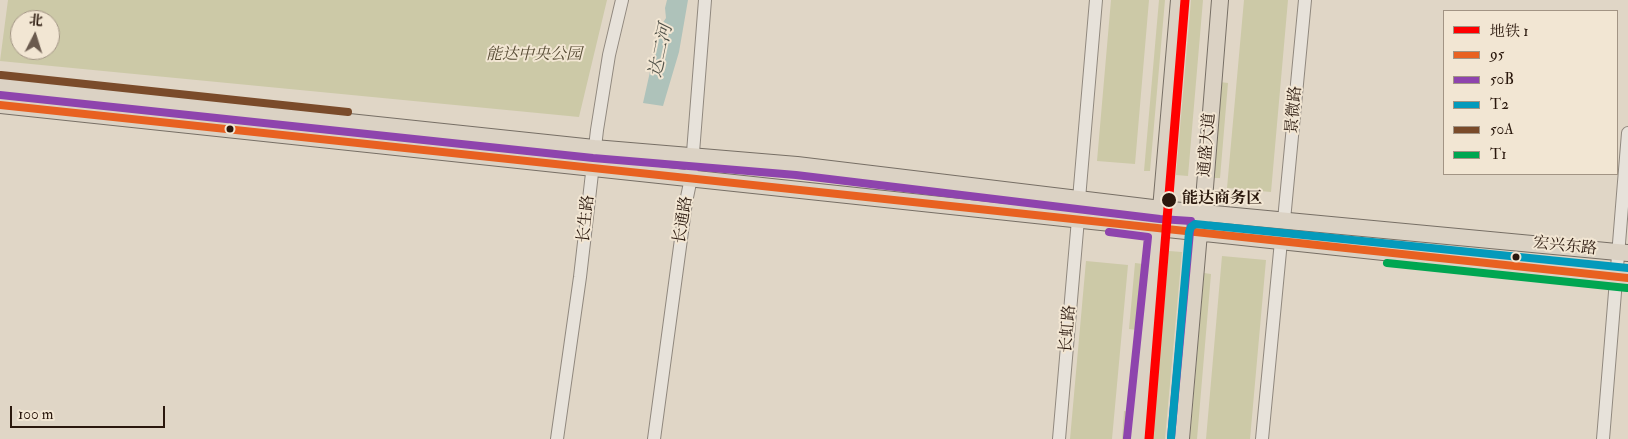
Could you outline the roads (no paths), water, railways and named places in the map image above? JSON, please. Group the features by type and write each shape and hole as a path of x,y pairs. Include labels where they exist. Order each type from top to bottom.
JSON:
{"main road":[{"path":"1137,439 1161,209 1179,0"},
{"name":"通盛大道","path":"1181,439 1199,232 1203,212 1220,0"},
{"name":"宏兴东路","path":"0,86 594,148 797,165 1161,209 1623,253"},
{"name":"宏兴东路","path":"0,105 1622,278"}],"street":[{"name":"长生路","path":"557,439 580,277 594,148 609,55 622,0"},
{"name":"长通路","path":"654,439 686,202 691,178 705,0"},
{"path":"1079,199 1096,0"},
{"name":"景微路","path":"1284,220 1305,0"},
{"path":"1603,439 1622,278 1628,133"},
{"name":"长虹路","path":"1059,439 1078,219"},
{"path":"1262,439 1281,241"}],"water":[{"name":"达二河","path":"667,0 688,0 679,52 663,106 643,103 660,27 666,18 665,8"}],"metro line":[{"name":"1","path":"1149,439 1185,0"}],"place":[{"name":"能达商务区","path":"1169,200"}],"park label":[{"name":"能达中央公园","path":"534,56"}]}
